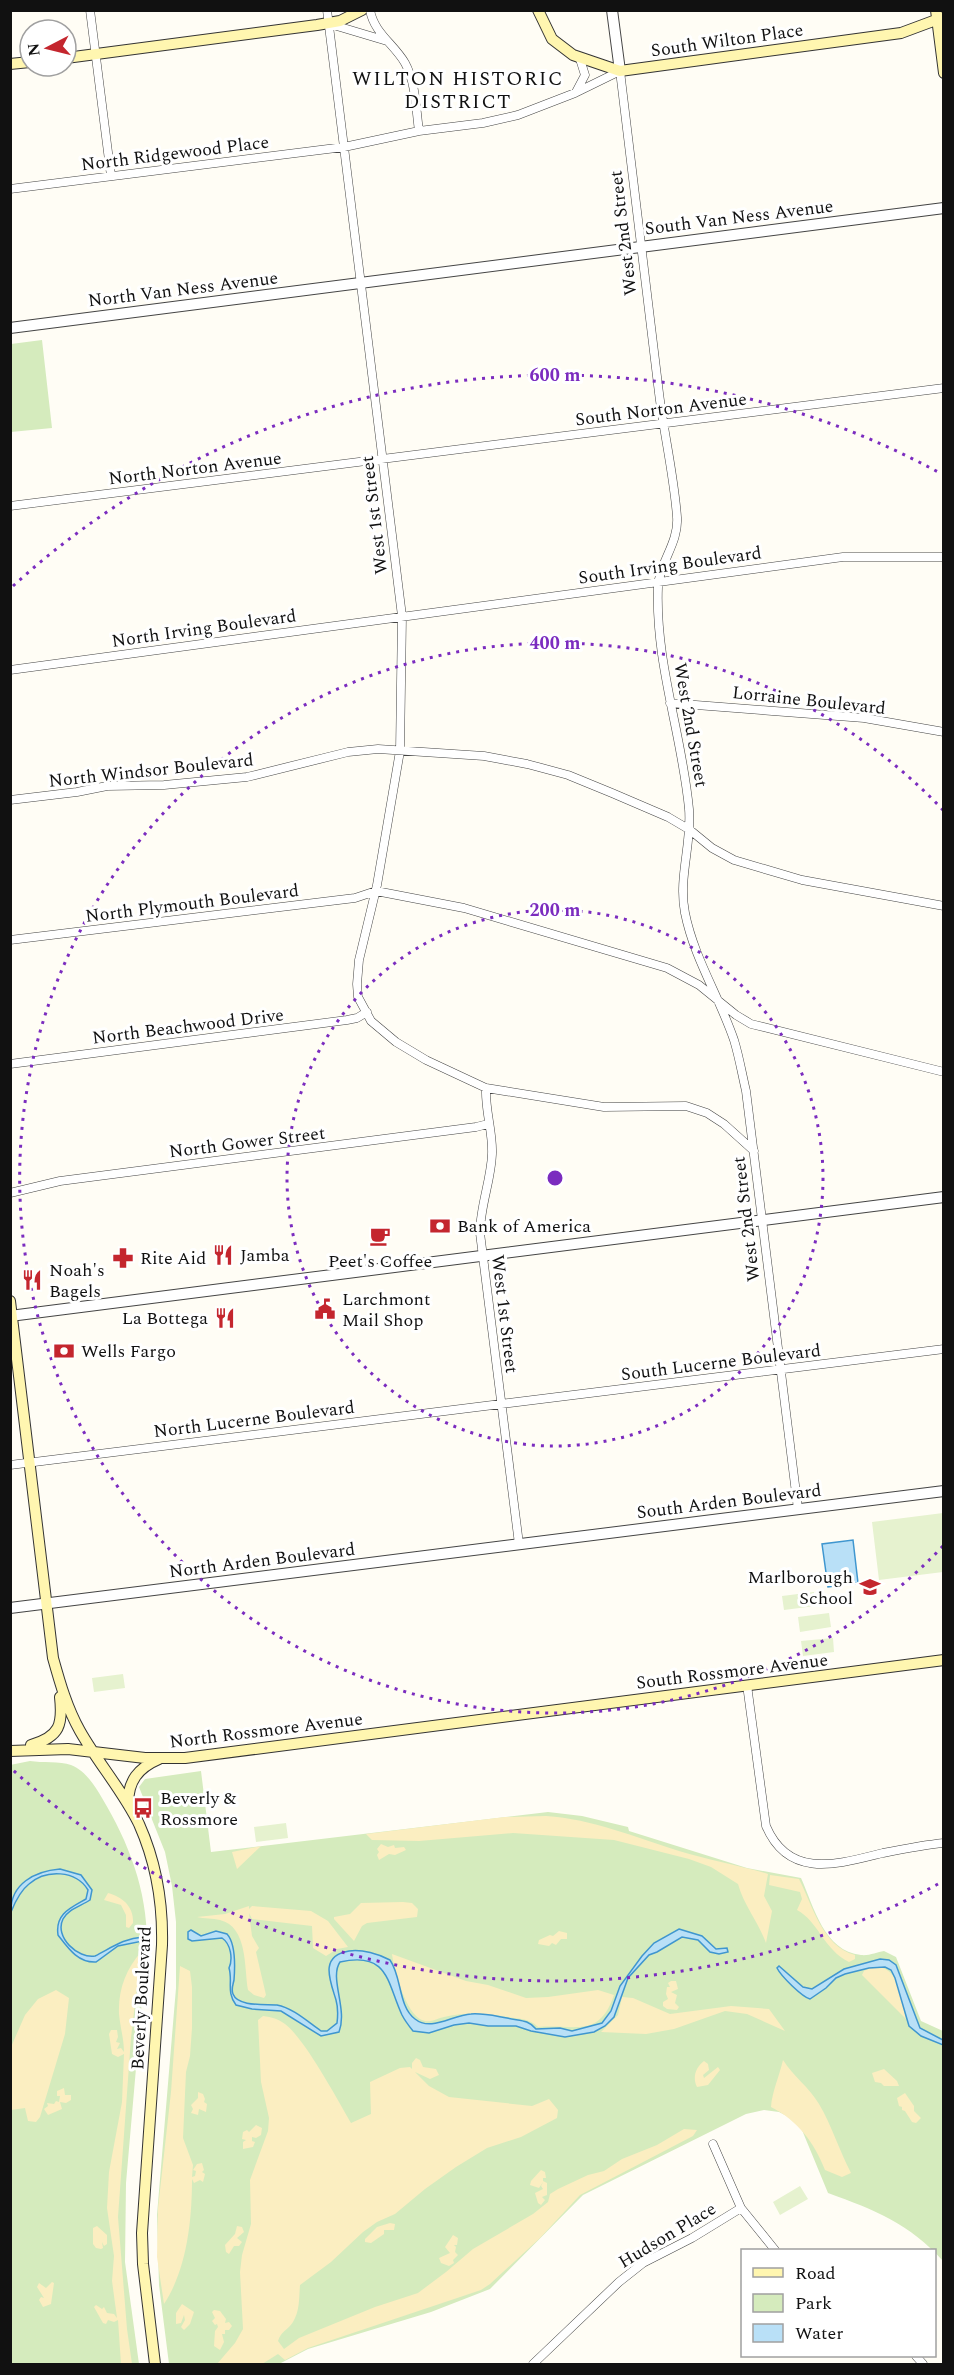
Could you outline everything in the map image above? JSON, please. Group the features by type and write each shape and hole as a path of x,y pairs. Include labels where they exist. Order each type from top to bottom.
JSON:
{"main road":[{"path":"78,56 329,23 340,21 362,10"},
{"name":"South Wilton Place","path":"538,10 552,39 580,58 620,70 901,33 939,16"},
{"path":"939,16 944,73"},
{"name":"Beverly Boulevard","path":"10,1301 53,1658 69,1709 139,1824 153,1865 160,1900 163,1928 142,2233 143,2264 155,2364"},
{"path":"10,1751 47,1740 59,1727 61,1710 53,1658"},
{"name":"South Rossmore Avenue","path":"524,1715 944,1660"},
{"name":"North Rossmore Avenue","path":"10,1751 53,1749 160,1758 207,1755 524,1715"},
{"path":"128,1804 130,1785 135,1776 142,1768 160,1758"}],"street":[{"path":"90,10 111,176"},
{"name":"West 1st Street","path":"327,10 402,616 400,751 376,891 359,960 358,997 371,1021 383,1033 409,1051 486,1088 604,1107 686,1106 707,1113 724,1124 754,1151"},
{"path":"370,10 377,30 395,48 411,76 419,131"},
{"name":"West 2nd Street","path":"612,10 663,423 677,518 676,536 658,583 660,639 670,703 683,754 690,830 682,878 684,912 696,955 734,1041 746,1090 798,1509"},
{"path":"329,23 389,42"},
{"path":"575,93 585,75 580,58"},
{"name":"North Ridgewood Place","path":"10,189 344,147 419,131 483,123 518,115 575,93 620,70"},
{"name":"South Van Ness Avenue","path":"360,282 944,207"},
{"name":"North Van Ness Avenue","path":"10,328 360,282"},
{"name":"South Norton Avenue","path":"383,459 944,388"},
{"name":"North Norton Avenue","path":"10,506 383,459"},
{"name":"South Irving Boulevard","path":"402,616 843,557 944,557"},
{"name":"North Irving Boulevard","path":"10,670 402,616"},
{"name":"Lorraine Boulevard","path":"670,703 864,718 944,732"},
{"name":"North Windsor Boulevard","path":"10,800 107,786 164,785 238,778 348,752 378,749 484,756 557,772 668,817 690,830 711,848 734,860 761,869 801,880 944,906"},
{"path":"376,891 465,908 667,968 699,985 751,1024 944,1072"},
{"name":"North Plymouth Boulevard","path":"10,940 355,897 376,891"},
{"name":"North Beachwood Drive","path":"10,1064 347,1020 357,1018 367,1012"},
{"name":"West 1st Street","path":"486,1088 492,1153 480,1222 482,1257 519,1545"},
{"name":"North Gower Street","path":"10,1193 60,1181 488,1124"},
{"path":"12,1316 944,1197"},
{"name":"South Lucerne Boulevard","path":"502,1404 944,1349"},
{"name":"North Lucerne Boulevard","path":"10,1465 502,1404"},
{"name":"South Arden Boulevard","path":"519,1545 944,1491"},
{"name":"North Arden Boulevard","path":"10,1608 519,1545"},
{"path":"747,1685 766,1826 776,1845 784,1852 802,1862 822,1864 944,1843"},
{"path":"713,2144 741,2208 774,2249"},
{"name":"Hudson Place","path":"533,2364 619,2282 643,2263 692,2238 741,2208"}],"green space":[{"path":"42,340 52,428 11,432 11,344"},
{"path":"943,1513 943,1572 879,1580 872,1522"},
{"path":"814,1592 815,1606 784,1610 782,1596"},
{"path":"829,1613 831,1627 800,1632 798,1617"},
{"path":"833,1638 834,1652 803,1656 801,1641"},
{"path":"123,1674 125,1688 94,1692 92,1678"},
{"path":"30,1761 71,1765 90,1779 112,1815 128,1850 135,1867 144,1904 147,1942 126,2183 125,2262 139,2364 11,2364 10,1765"},
{"path":"201,1771 211,1852 548,1812 582,1816 628,1827 629,1831 747,1868 801,1878 816,1914 829,1937 848,1952 864,1955 884,1951 896,1957 921,2021 943,2031 943,2261 936,2253 936,2249 932,2249 905,2228 876,2212 828,2193 802,2130 791,2118 779,2112 764,2110 746,2114 583,2195 490,2289 431,2312 308,2349 279,2364 169,2364 159,2285 157,2215 176,1988 176,1922 165,1852 139,1787 145,1779"},
{"path":"286,1823 288,1838 256,1842 254,1827"},
{"path":"800,2186 808,2199 780,2215 773,2202"}],"sand":[{"path":"546,1816 613,1829 690,1854 768,1874 764,1896 772,1911 766,1943 738,1884 711,1867 689,1859 614,1840 513,1833 419,1841 372,1840 366,1834 505,1817"},
{"path":"381,1844 388,1847 394,1845 395,1848 404,1847 406,1850 395,1855 389,1854 379,1860 377,1849"},
{"path":"261,1846 237,1869 232,1852"},
{"path":"770,1875 799,1879 826,1934 834,1943 855,1955 855,1959 849,1962 840,1957 810,1921 797,1910 802,1899 800,1892 769,1885"},
{"path":"108,1893 123,1900 132,1912 133,1923 129,1928 126,1927 126,1915 121,1905 104,1900"},
{"path":"361,1903 412,1903 418,1909 417,1917 367,1923 362,1926 354,1941 334,1919 334,1917 350,1914"},
{"path":"249,1906 249,1909 252,1906 311,1911 328,1921 348,1947 337,1949 326,1956 313,1948 312,1926 252,1919 249,1913 252,1936 259,1948 256,1952 266,1995 264,1998 254,1995 248,1990 243,1949 236,1931 229,1924 220,1920 197,1917 225,1914"},
{"path":"559,1931 567,1933 567,1939 561,1939 556,1945 538,1944 539,1940 553,1936"},
{"path":"141,1952 131,2038 118,2217 132,2364 121,2364 118,2320 114,2322 108,2320 106,2324 103,2323 94,2307 96,2305 102,2309 104,2307 107,2313 114,2314 117,2318 112,2281 114,2256 107,2208 109,2172 122,2102 124,2054 118,2057 112,2054 109,2034 111,2030 117,2030 116,2042 120,2043 117,2049 121,2048 124,2052 119,2014 120,1997 127,1973"},
{"path":"392,1954 466,1981 488,1985 526,1998 598,1990 614,1995 601,2018 593,2024 584,2026 538,2027 524,2019 476,2014 453,2015 425,2021 416,2016 406,2001"},
{"path":"180,1966 190,1971 192,1987 192,2028 190,2056 186,2072 183,2138 193,2165 192,2177 195,2176 196,2171 193,2170 197,2164 202,2163 204,2170 202,2172 205,2174 203,2182 200,2180 194,2183 192,2179 187,2244 178,2275 164,2304 157,2257 158,2208 171,2092"},
{"path":"872,1967 888,1971 894,1977 898,1984 906,2019 862,1975 864,1971"},
{"path":"676,1981 678,1989 671,1992 677,1995 675,2003 679,2007 677,2010 663,2006 663,2002 668,1999 667,1987 670,1987 668,1983"},
{"path":"56,1990 69,1998 65,2034 40,2117 36,2122 28,2121 25,2108 11,2110 11,2047 25,2015 38,1999"},
{"path":"622,1997 633,1998 670,2014 731,2006 769,2009 785,2031 747,2014 725,2011 674,2029 646,2034 601,2032 618,2015"},
{"path":"263,2016 285,2024 302,2042 351,2123 371,2114 370,2082 400,2068 410,2067 412,2069 412,2063 416,2058 420,2060 423,2067 436,2069 439,2075 430,2079 415,2072 429,2086 449,2097 532,2106 549,2099 558,2110 557,2118 521,2137 487,2148 456,2167 395,2214 377,2222 363,2232 331,2262 300,2285 297,2313 278,2341 284,2349 299,2338 375,2307 418,2293 473,2249 533,2214 548,2202 550,2194 558,2189 588,2175 604,2171 622,2159 657,2145 684,2129 697,2130 693,2136 580,2195 540,2238 481,2290 308,2348 285,2360 278,2354 262,2364 217,2364 235,2343 243,2329 240,2272 242,2255 251,2224 250,2180 268,2131 269,2118 261,2082 258,2020"},
{"path":"783,2060 819,2104 851,2173 842,2177 825,2170 816,2150 804,2133 771,2107"},
{"path":"704,2061 708,2064 709,2070 703,2075 704,2078 718,2067 720,2070 708,2085 697,2087 696,2072"},
{"path":"884,2069 897,2081 899,2086 884,2086 875,2082 872,2073"},
{"path":"64,2088 65,2095 71,2095 71,2100 66,2103 60,2102 62,2109 48,2115 44,2109 48,2106 47,2103 59,2102 60,2096 57,2096 57,2091"},
{"path":"198,2092 203,2094 204,2102 207,2104 206,2112 199,2109 198,2115 191,2113 193,2109 191,2105 198,2098"},
{"path":"905,2093 914,2106 914,2111 921,2118 916,2123 912,2122 899,2106 897,2098"},
{"path":"256,2125 262,2128 261,2135 256,2138 252,2137 252,2141 255,2142 253,2147 243,2149 243,2142 246,2140 242,2139 243,2132 247,2130 249,2132"},
{"path":"541,2170 545,2172 546,2178 543,2178 543,2181 547,2183 547,2195 542,2197 545,2200 541,2205 535,2193 543,2189 541,2186 543,2182 539,2188 530,2185"},
{"path":"390,2223 395,2224 394,2230 384,2230 384,2234 371,2243 365,2242 365,2239 377,2227"},
{"path":"97,2226 107,2235 107,2244 104,2246 102,2242 103,2248 101,2249 96,2248 93,2244 93,2228"},
{"path":"237,2226 242,2227 244,2232 237,2238 242,2242 239,2246 234,2246 229,2254 226,2252 225,2245 235,2234"},
{"path":"453,2235 458,2238 457,2245 454,2245 458,2255 453,2260 454,2263 449,2266 441,2263 439,2258 450,2253 445,2247"},
{"path":"52,2282 54,2283 51,2304 43,2307 39,2300 41,2297 44,2298 37,2287 39,2283 46,2288"},
{"path":"182,2304 194,2312 190,2324 184,2330 181,2327 185,2320 184,2315 181,2323 176,2324 176,2313"},
{"path":"220,2311 226,2319 225,2323 229,2322 232,2326 229,2330 225,2330 225,2334 222,2334 224,2342 220,2350 214,2346 215,2331 218,2327 212,2321 215,2318 212,2312"}],"water":[{"path":"853,1540 858,1583 828,1587 822,1544"},
{"path":"60,1869 81,1875 92,1890 90,1900 71,1910 63,1919 62,1933 69,1945 82,1954 95,1956 130,1939 143,1937 143,1941 118,1946 96,1962 84,1960 74,1954 58,1935 59,1922 65,1912 86,1899 88,1890 83,1883 69,1875 52,1874 36,1879 23,1890 11,1912 12,1902 19,1887 33,1876"},
{"path":"679,1929 702,1936 716,1949 727,1948 728,1952 719,1954 710,1952 698,1940 682,1937 649,1955 628,1978 614,2017 605,2026 594,2032 565,2037 516,2026 469,2023 429,2033 413,2031 402,2015 384,1972 377,1965 368,1961 356,1960 340,1962 337,1969 341,2014 339,2032 321,2036 281,2011 252,2009 236,2005 230,1991 231,1960 225,1941 222,1938 192,1941 188,1939 188,1932 191,1930 201,1936 216,1931 227,1934 233,1950 235,1969 232,1990 236,1998 246,2003 277,2005 289,2009 321,2031 327,2031 337,2023 337,2005 330,1977 330,1963 340,1954 359,1951 370,1952 390,1960 406,2007 421,2023 435,2023 464,2015 480,2014 523,2021 530,2023 536,2029 560,2028 572,2031 602,2023 611,2011 620,1986 642,1956 654,1943"},
{"path":"880,1959 889,1960 896,1965 920,2028 943,2040 943,2045 921,2036 909,2026 895,1978 891,1970 885,1967 845,1974 836,1978 810,1999 792,1986 777,1968 779,1966 803,1987 812,1989 844,1969"}],"place":[{"name":"Bank of America","path":"440,1226"},
{"name":"Peet's Coffee","path":"380,1236"},
{"name":"Jamba","path":"223,1255"},
{"name":"Rite Aid","path":"123,1258"},
{"name":"Noah's Bagels","path":"32,1280"},
{"name":"Larchmont Mail Shop","path":"325,1309"},
{"name":"La Bottega","path":"225,1318"},
{"name":"Wells Fargo","path":"64,1351"},
{"name":"Marlborough School","path":"870,1587"},
{"name":"Beverly & Rossmore","path":"143,1808"}],"district":[{"name":"WILTON HISTORIC DISTRICT","path":"458,90"}]}
